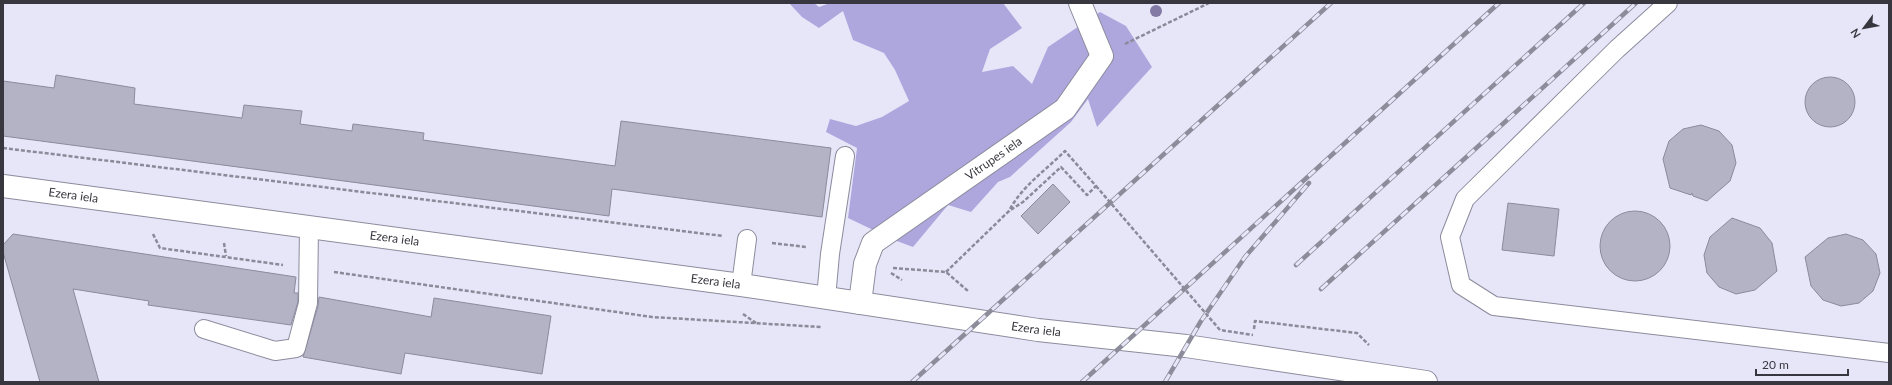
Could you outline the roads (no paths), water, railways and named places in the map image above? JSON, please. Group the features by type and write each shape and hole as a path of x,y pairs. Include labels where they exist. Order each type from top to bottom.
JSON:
{"street":[{"name":"Vitrupes iela","path":"860,303 865,264 873,243 1065,109 1102,56 1080,3"},
{"name":"Ezera iela","path":"3,186 741,285 1038,330 1186,346 1426,382"}],"lane":[{"path":"1668,3 1617,49 1465,199 1450,237 1461,285 1494,306 1889,353"},
{"path":"826,298 830,254 845,156"},
{"path":"204,329 275,351 296,348 308,303 309,227"},
{"path":"741,285 747,240"}],"railway":[{"path":"912,382 1331,3"},
{"path":"1082,382 1499,3"},
{"path":"1296,265 1584,3"},
{"path":"1321,289 1636,3"},
{"path":"1165,382 1201,321 1245,257 1309,183"}]}
